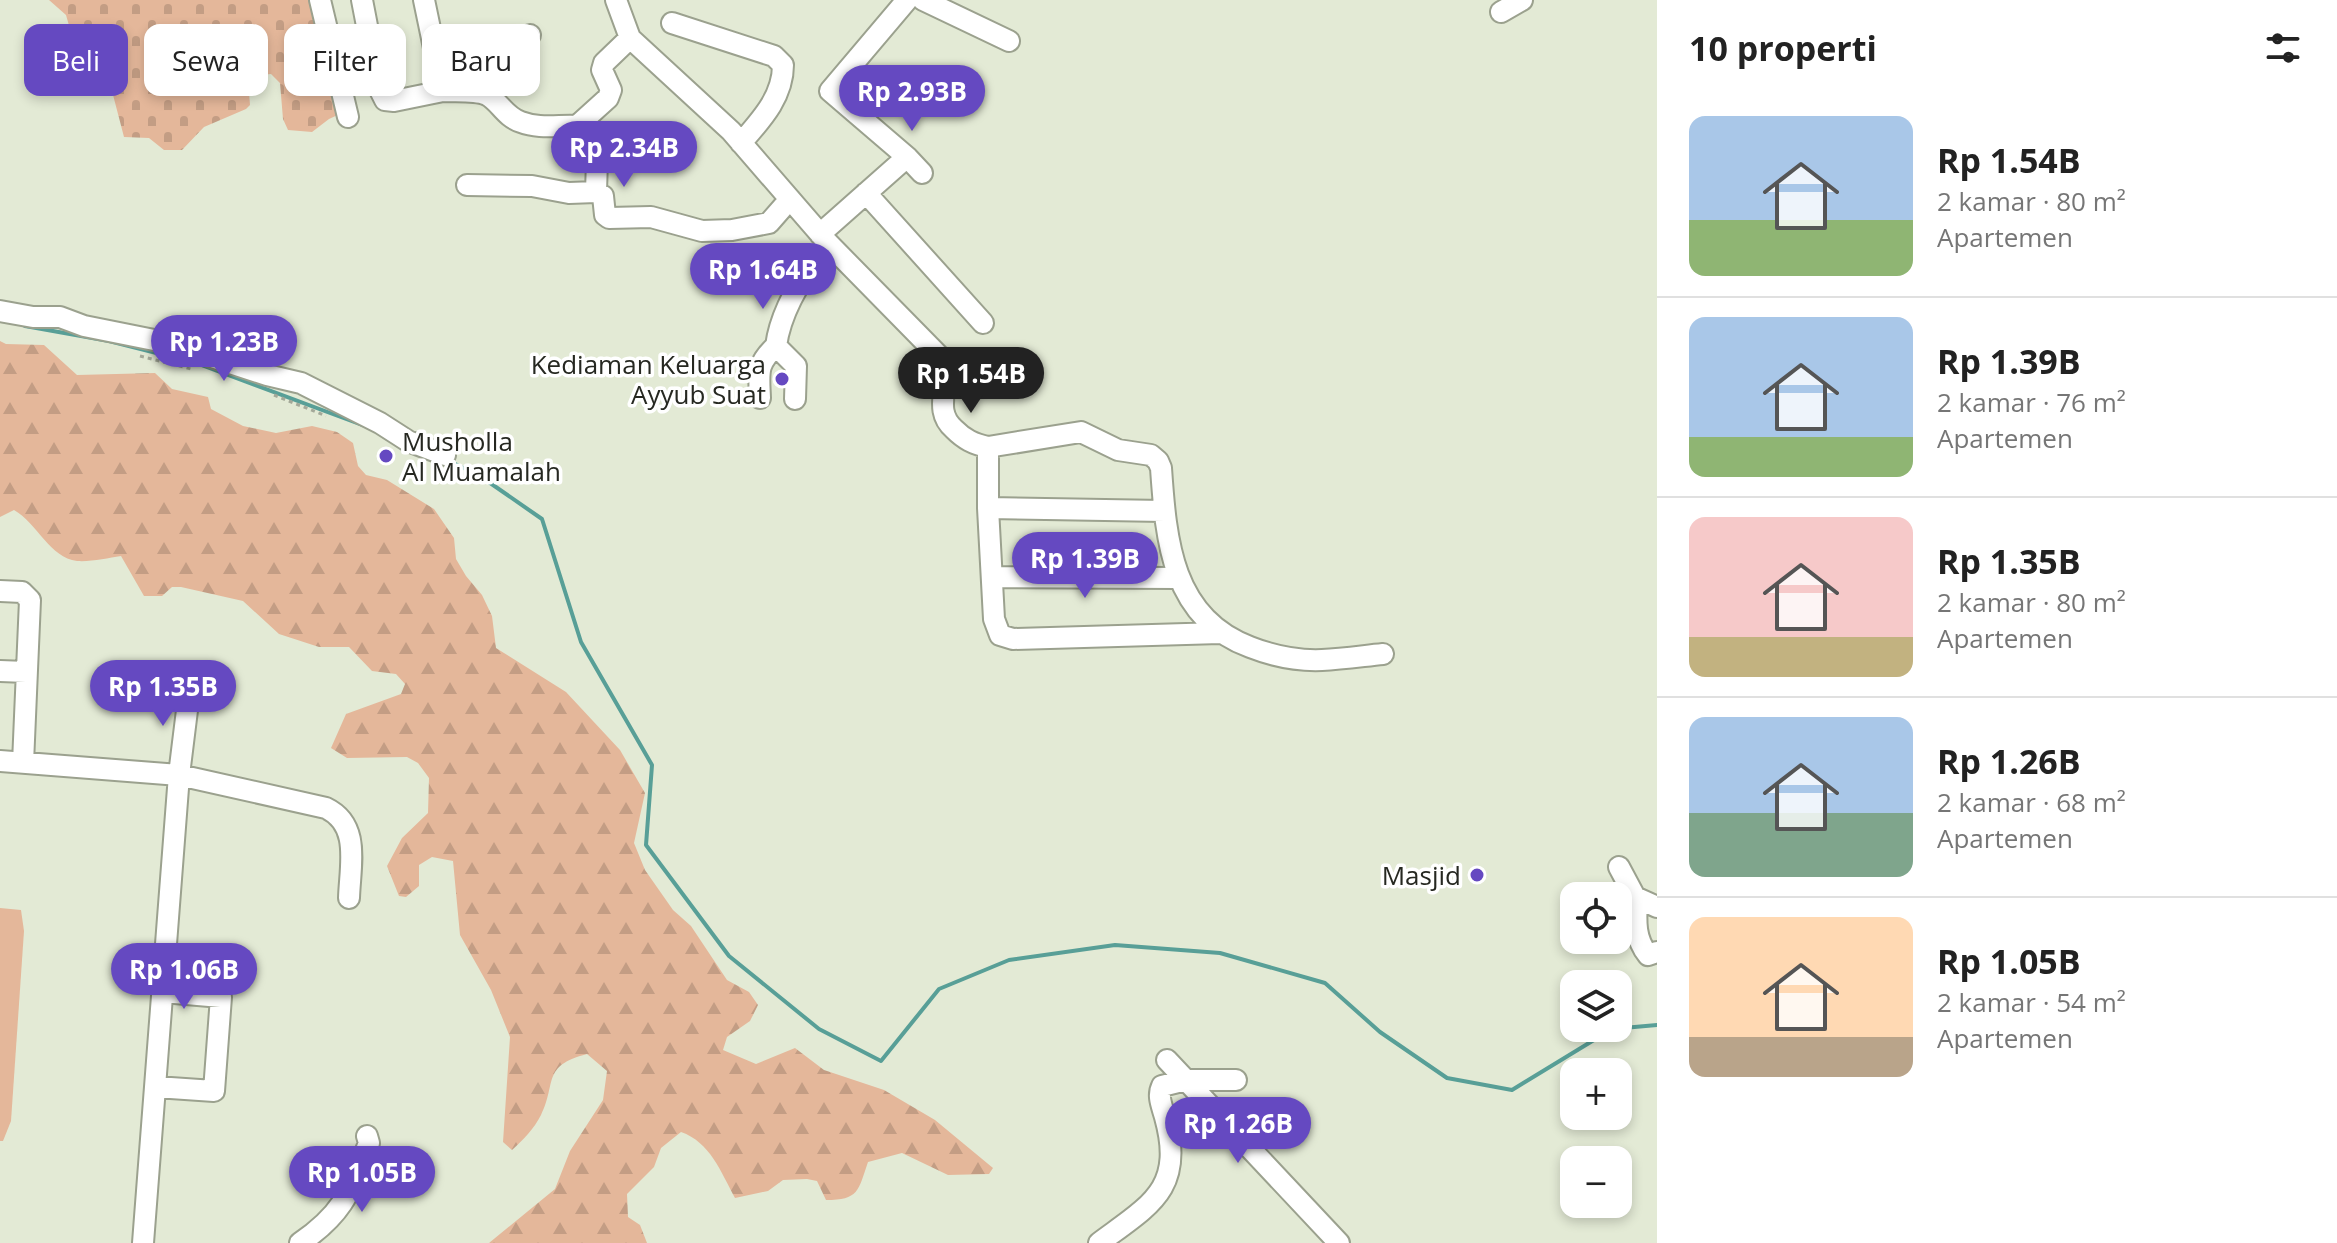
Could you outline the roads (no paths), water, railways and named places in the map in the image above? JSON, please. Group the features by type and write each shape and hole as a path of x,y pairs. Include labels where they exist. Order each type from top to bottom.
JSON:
{"street":[{"path":"320,0 348,117"},
{"path":"362,0 379,88 385,100 422,95"},
{"path":"424,0 429,24"},
{"path":"616,0 630,38 741,143 824,239 939,356 946,372 943,417 963,437 988,447 1081,432 1118,450 1151,455 1161,468 1164,511 1178,578 1203,619 1220,633 1263,652 1306,660 1383,654"},
{"path":"907,0 830,91 922,173"},
{"path":"923,0 1009,41"},
{"path":"1501,12 1522,0"},
{"path":"672,23 774,56 783,65 780,84 769,110 741,143"},
{"path":"488,96 502,112 520,122 540,127 577,126 608,98 611,90 602,70 604,63 630,38"},
{"path":"577,126 597,160 596,192"},
{"path":"760,398 759,369 764,357 776,346 784,316 824,239 866,193 907,157"},
{"path":"467,185 532,186 569,193 596,192 603,196 605,215 609,218 662,219 687,228 715,232 769,223 790,199"},
{"path":"866,193 983,323"},
{"path":"0,311 33,317 60,317 84,326 169,343 301,383 408,441 445,455"},
{"path":"776,346 796,366 795,399"},
{"path":"988,447 995,626 1004,637 1220,633"},
{"path":"988,508 1164,511"},
{"path":"992,577 1178,578"},
{"path":"0,591 22,592 30,600 23,763"},
{"path":"0,671 26,672"},
{"path":"143,1243 179,775 190,686"},
{"path":"0,761 179,775 326,808 345,822 351,841 349,898"},
{"path":"1619,867 1630,891 1637,898 1657,907"},
{"path":"1637,898 1636,930 1644,951 1652,955 1657,952"},
{"path":"156,1087 214,1091 221,997 163,992"},
{"path":"1167,1060 1339,1243"},
{"path":"1099,1243 1123,1228 1152,1202 1165,1185 1171,1139 1159,1092 1167,1084 1186,1080 1236,1080"},
{"path":"300,1243 320,1229 345,1200 369,1143 367,1136"}],"waterway":[{"path":"25,326 109,341 196,363 365,426"},
{"path":"447,460 480,476 542,519 581,642 652,765 646,845 729,956 819,1029 881,1061 939,989 1009,960 1115,945 1220,953 1325,983 1380,1032 1447,1078 1512,1090 1612,1029 1657,1025"}],"place":[{"name":"Kediaman Keluarga Ayyub Suat","path":"782,379"},
{"name":"Musholla Al Muamalah","path":"386,456"},
{"name":"Masjid","path":"1477,875"}]}
